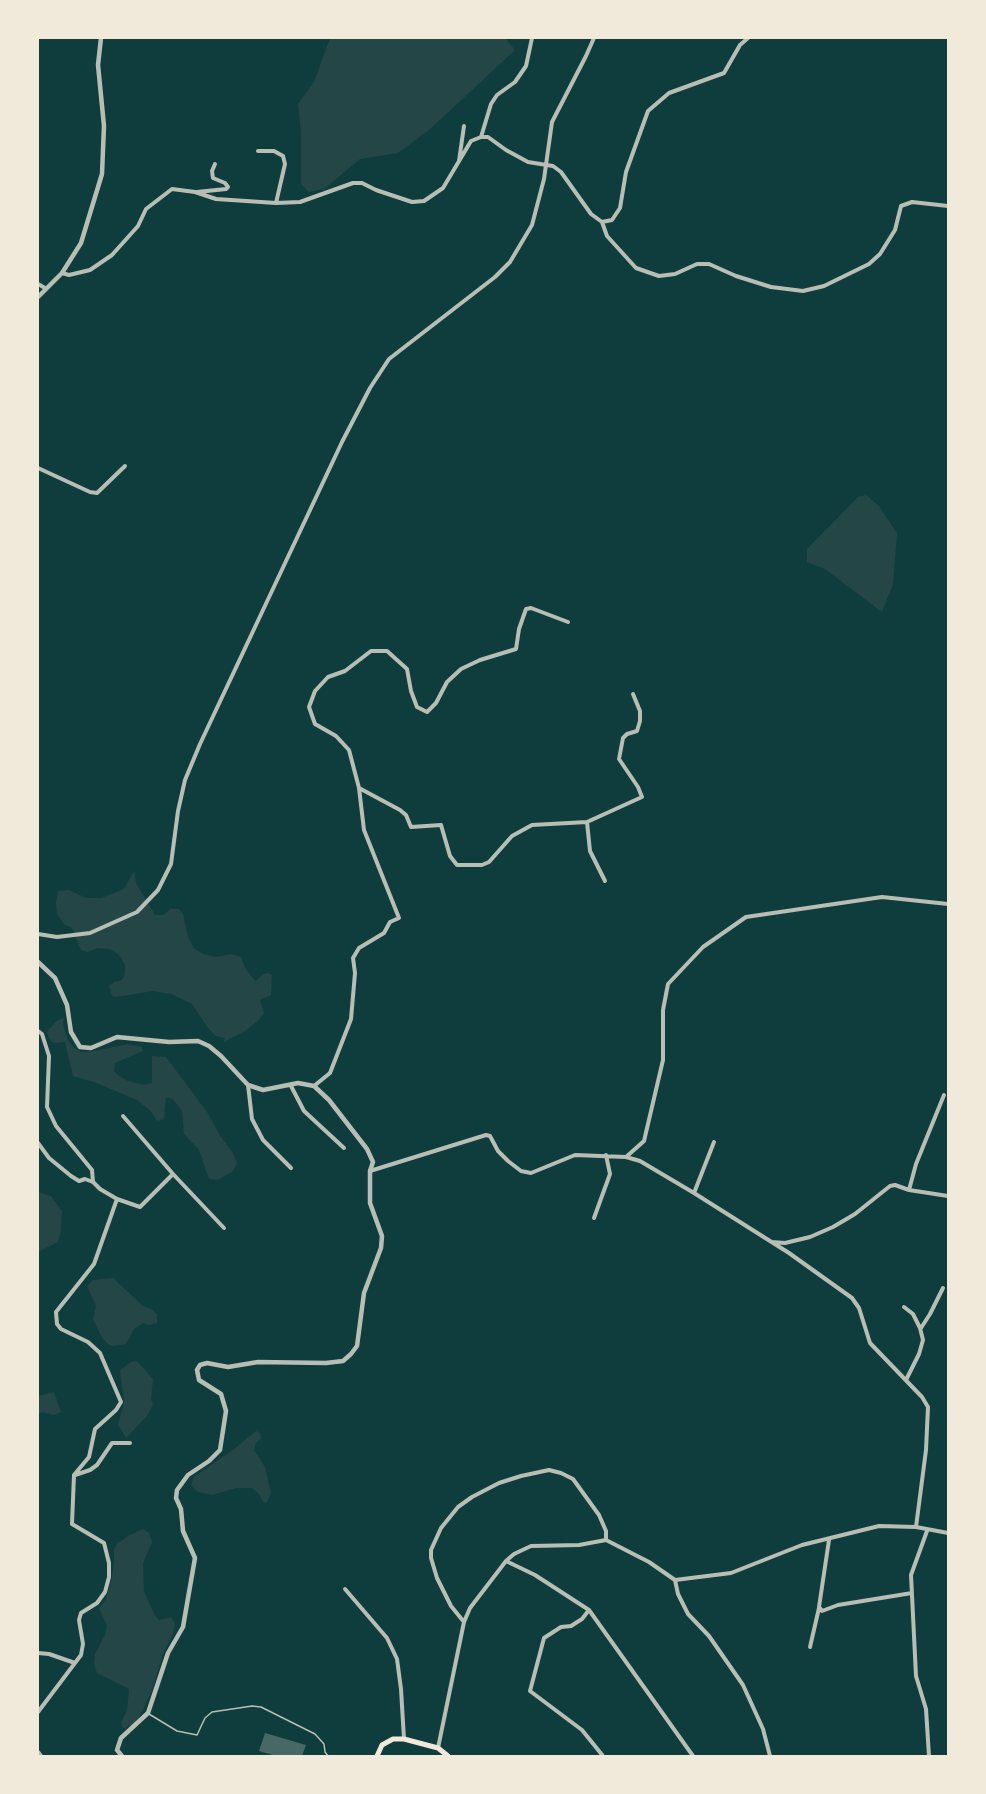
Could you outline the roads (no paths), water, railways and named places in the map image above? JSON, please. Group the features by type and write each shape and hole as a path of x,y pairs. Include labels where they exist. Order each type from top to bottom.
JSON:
{"main road":[{"path":"377,1756 382,1745 393,1739 404,1739 438,1748 448,1756"}],"street":[{"path":"38,297 62,273 81,243 102,174 104,126 98,65 101,38"},
{"path":"481,137 491,104 497,95 515,82 526,66 532,38"},
{"path":"38,934 57,937 90,933 137,912 158,890 171,864 178,811 185,780 342,442 370,388 389,359 495,277 510,262 532,225 544,179 544,166 552,122 594,38"},
{"path":"602,222 612,220 620,208 626,172 648,111 669,93 724,74 740,45 748,38"},
{"path":"458,165 464,126"},
{"path":"62,273 69,276 90,270 112,255 138,226 146,209 165,192 172,189 195,192 216,199 276,203 300,202 353,183 362,183 375,190 412,202 424,201 443,188 471,141 481,137 488,137 528,162 553,166 561,172 591,214 602,222 608,236 636,268 659,276 675,274 697,264 709,264 736,276 771,287 803,291 824,286 869,264 879,254 895,230 901,206 912,202 948,206"},
{"path":"258,151 274,152 283,156 285,164 276,203"},
{"path":"195,192 228,187 225,183 213,178 212,171 215,164"},
{"path":"38,284 45,288"},
{"path":"38,468 90,492 97,493 125,466"},
{"path":"314,1086 330,1073 351,1019 355,973 353,958 359,948 384,933 390,922 399,918 364,830 359,788 349,750 336,736 315,724 309,707 315,691 328,677 345,671 371,651 387,651 407,669 417,707 428,712 436,703 447,682 461,669 480,660 516,649 519,629 526,609 531,608 568,622"},
{"path":"359,788 400,810 406,815 411,827 441,825 450,856 457,865 482,866 489,862 512,836 532,825 587,822 642,797 619,759 623,738 637,731 640,721 640,711 633,694"},
{"path":"587,822 590,851 605,881"},
{"path":"626,1157 644,1141 663,1060 663,1010 668,984 703,947 746,917 882,897 948,904"},
{"path":"38,962 56,978 67,1005 71,1032 80,1047 91,1048 117,1037 169,1042 198,1041 209,1046 221,1056 248,1085 263,1090 298,1083 314,1086 329,1100 367,1149 373,1162 370,1172 370,1203 382,1236 381,1248 364,1293 357,1346 343,1361 327,1363 258,1362 228,1367 207,1364 200,1365 197,1370 199,1380 221,1394 226,1411 220,1450 209,1461 188,1475 177,1490 176,1498 181,1509 183,1531 195,1558 183,1628 168,1653 148,1713 121,1738 117,1750 122,1756"},
{"path":"38,1031 42,1034 49,1056 47,1107 56,1126 92,1170 93,1182"},
{"path":"248,1085 252,1119 263,1140 291,1168"},
{"path":"291,1086 304,1111 344,1148"},
{"path":"909,1190 916,1164 944,1095"},
{"path":"123,1116 172,1174 224,1228"},
{"path":"370,1172 486,1135 490,1136 508,1161 521,1171 531,1173 575,1155 626,1157 640,1161 789,1253 852,1298 859,1308 870,1343 922,1397 927,1407 926,1450 916,1527"},
{"path":"694,1193 714,1142"},
{"path":"38,1143 49,1158 71,1176 79,1181 85,1179 93,1182 117,1199 140,1207 172,1174"},
{"path":"594,1218 610,1174 606,1155"},
{"path":"768,1241 785,1243 810,1237 833,1227 855,1214 890,1186 895,1185 909,1190 948,1196"},
{"path":"38,1712 81,1655 83,1644 81,1613 97,1603 105,1592 109,1577 109,1563 104,1543 72,1524 74,1475 89,1457 95,1429 116,1410 121,1402 100,1353 88,1342 60,1329 56,1312 94,1263 117,1199"},
{"path":"920,1328 943,1288"},
{"path":"904,1306 913,1314 920,1328 922,1340 919,1354 906,1380"},
{"path":"74,1475 97,1465 112,1443 130,1443"},
{"path":"464,1622 451,1606 436,1578 431,1550 441,1528 458,1507 472,1497 499,1483 521,1476 549,1470 561,1473 573,1479 599,1515 606,1531 606,1540"},
{"path":"438,1748 464,1622 470,1608 506,1561 514,1554 531,1546 579,1545 606,1540 649,1562 675,1580 731,1573 802,1545 879,1526 916,1527 927,1531 948,1533"},
{"path":"927,1531 911,1575 916,1676 926,1709 929,1756"},
{"path":"810,1647 819,1607 829,1540"},
{"path":"506,1561 535,1575 589,1610 693,1756"},
{"path":"675,1580 678,1594 688,1614 709,1636 743,1685 763,1729 770,1756"},
{"path":"345,1589 387,1638 397,1659 404,1739"},
{"path":"819,1607 823,1611 838,1605 912,1593"},
{"path":"589,1610 582,1619 570,1626 561,1627 544,1638 530,1691 582,1730 603,1756"},
{"path":"38,1653 75,1663"},
{"path":"38,1752 41,1756"}],"lane":[{"path":"148,1713 177,1731 197,1735 205,1718 212,1712 252,1706 261,1707 315,1734 324,1744 328,1756"}]}
